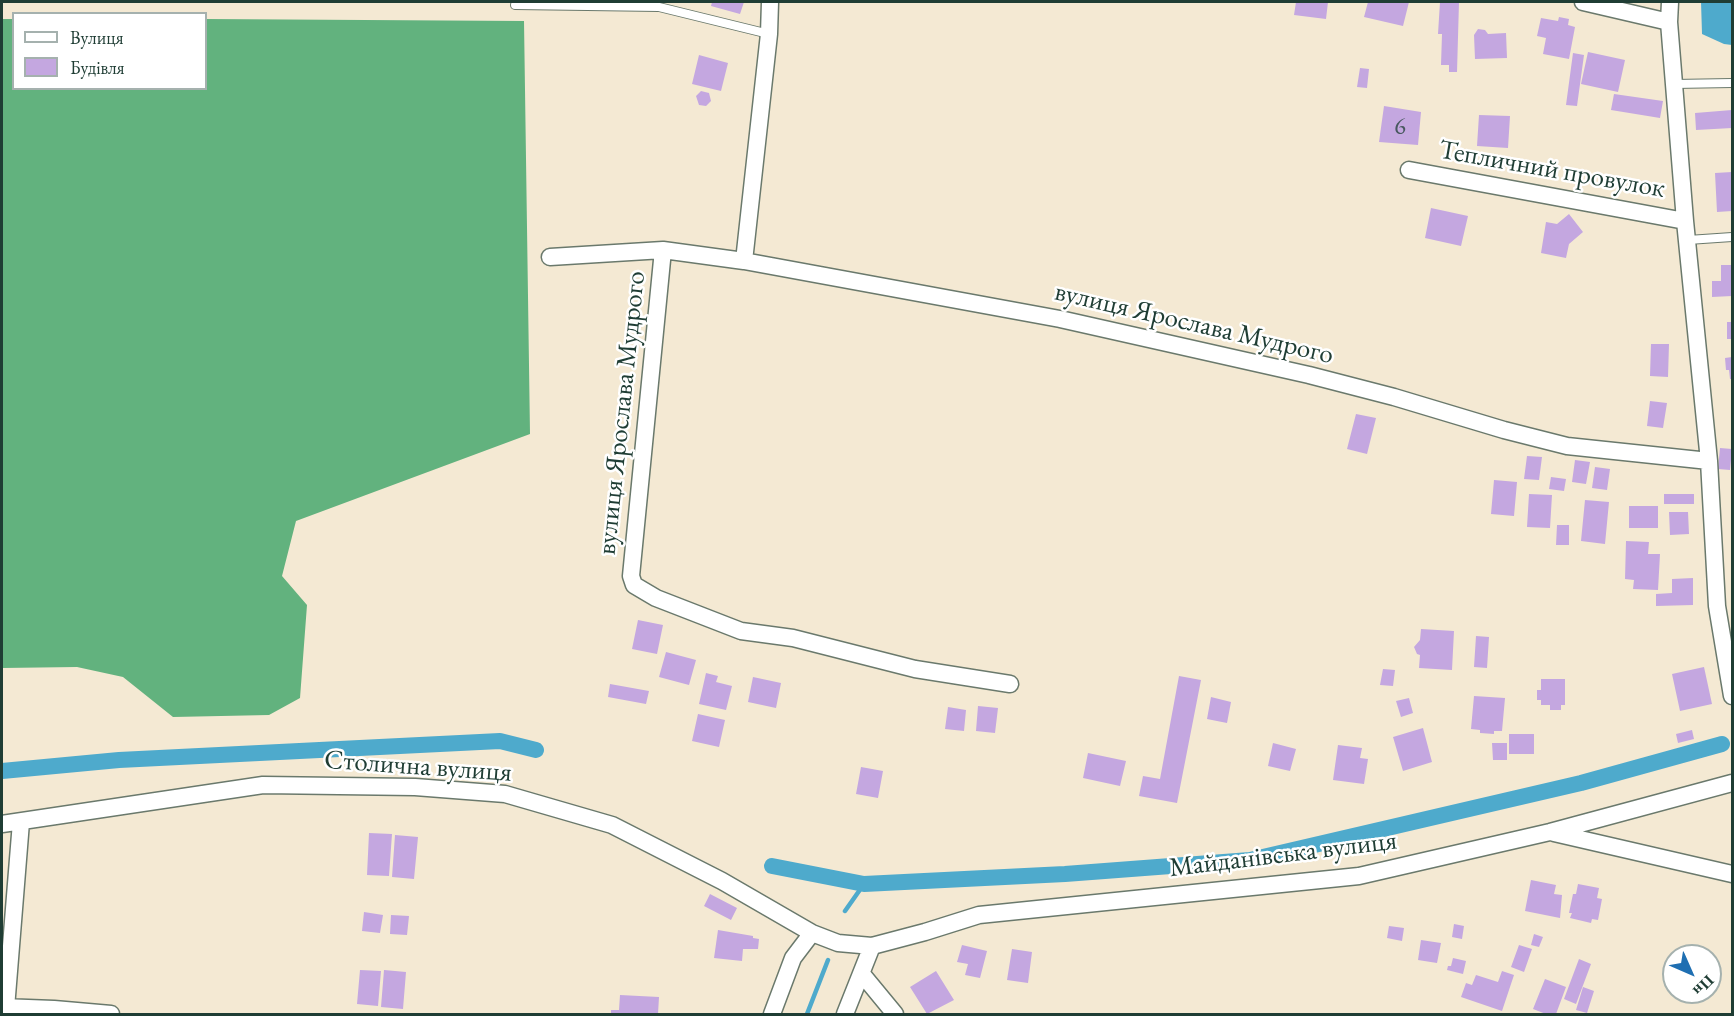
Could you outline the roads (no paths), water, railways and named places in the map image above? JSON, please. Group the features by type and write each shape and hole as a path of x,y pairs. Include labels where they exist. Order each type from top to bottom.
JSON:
{"street":[{"path":"744,261 769,34 770,2"},
{"path":"1583,2 1669,22"},
{"path":"1670,2 1669,22 1685,221 1709,461 1717,606 1732,695"},
{"name":"Тепличний провулок","path":"1409,170 1685,221"},
{"name":"вулиця Ярослава Мудрого","path":"663,250 631,576 634,585 656,598 741,631 794,638 915,669 1010,684"},
{"name":"вулиця Ярослава Мудрого","path":"550,256 663,250 744,261 1060,319 1252,362 1383,394 1567,446 1709,461"},
{"name":"Майданівська вулиця","path":"872,946 979,915 1359,876 1550,832 1732,783"},
{"name":"Столична вулиця","path":"2,824 263,785 415,787 505,794 612,825 732,886 812,933 838,943 872,946"},
{"path":"21,822 4,1007 111,1014"},
{"path":"1550,832 1732,874"},
{"path":"772,1014 793,958 812,933"},
{"path":"845,1014 872,946"},
{"path":"862,974 895,1014"}],"lane":[{"path":"515,5 659,7 769,34"},
{"path":"1674,84 1732,83"},
{"path":"1688,240 1732,237"}],"water":[{"path":"1701,2 1732,2 1732,45 1724,44 1702,34"}],"waterway":[{"path":"2,771 119,760 500,741 536,750"},
{"path":"772,866 864,884 1065,874 1250,860 1581,783 1722,744"},
{"path":"845,911 864,884"},
{"path":"807,1014 828,960"}]}
